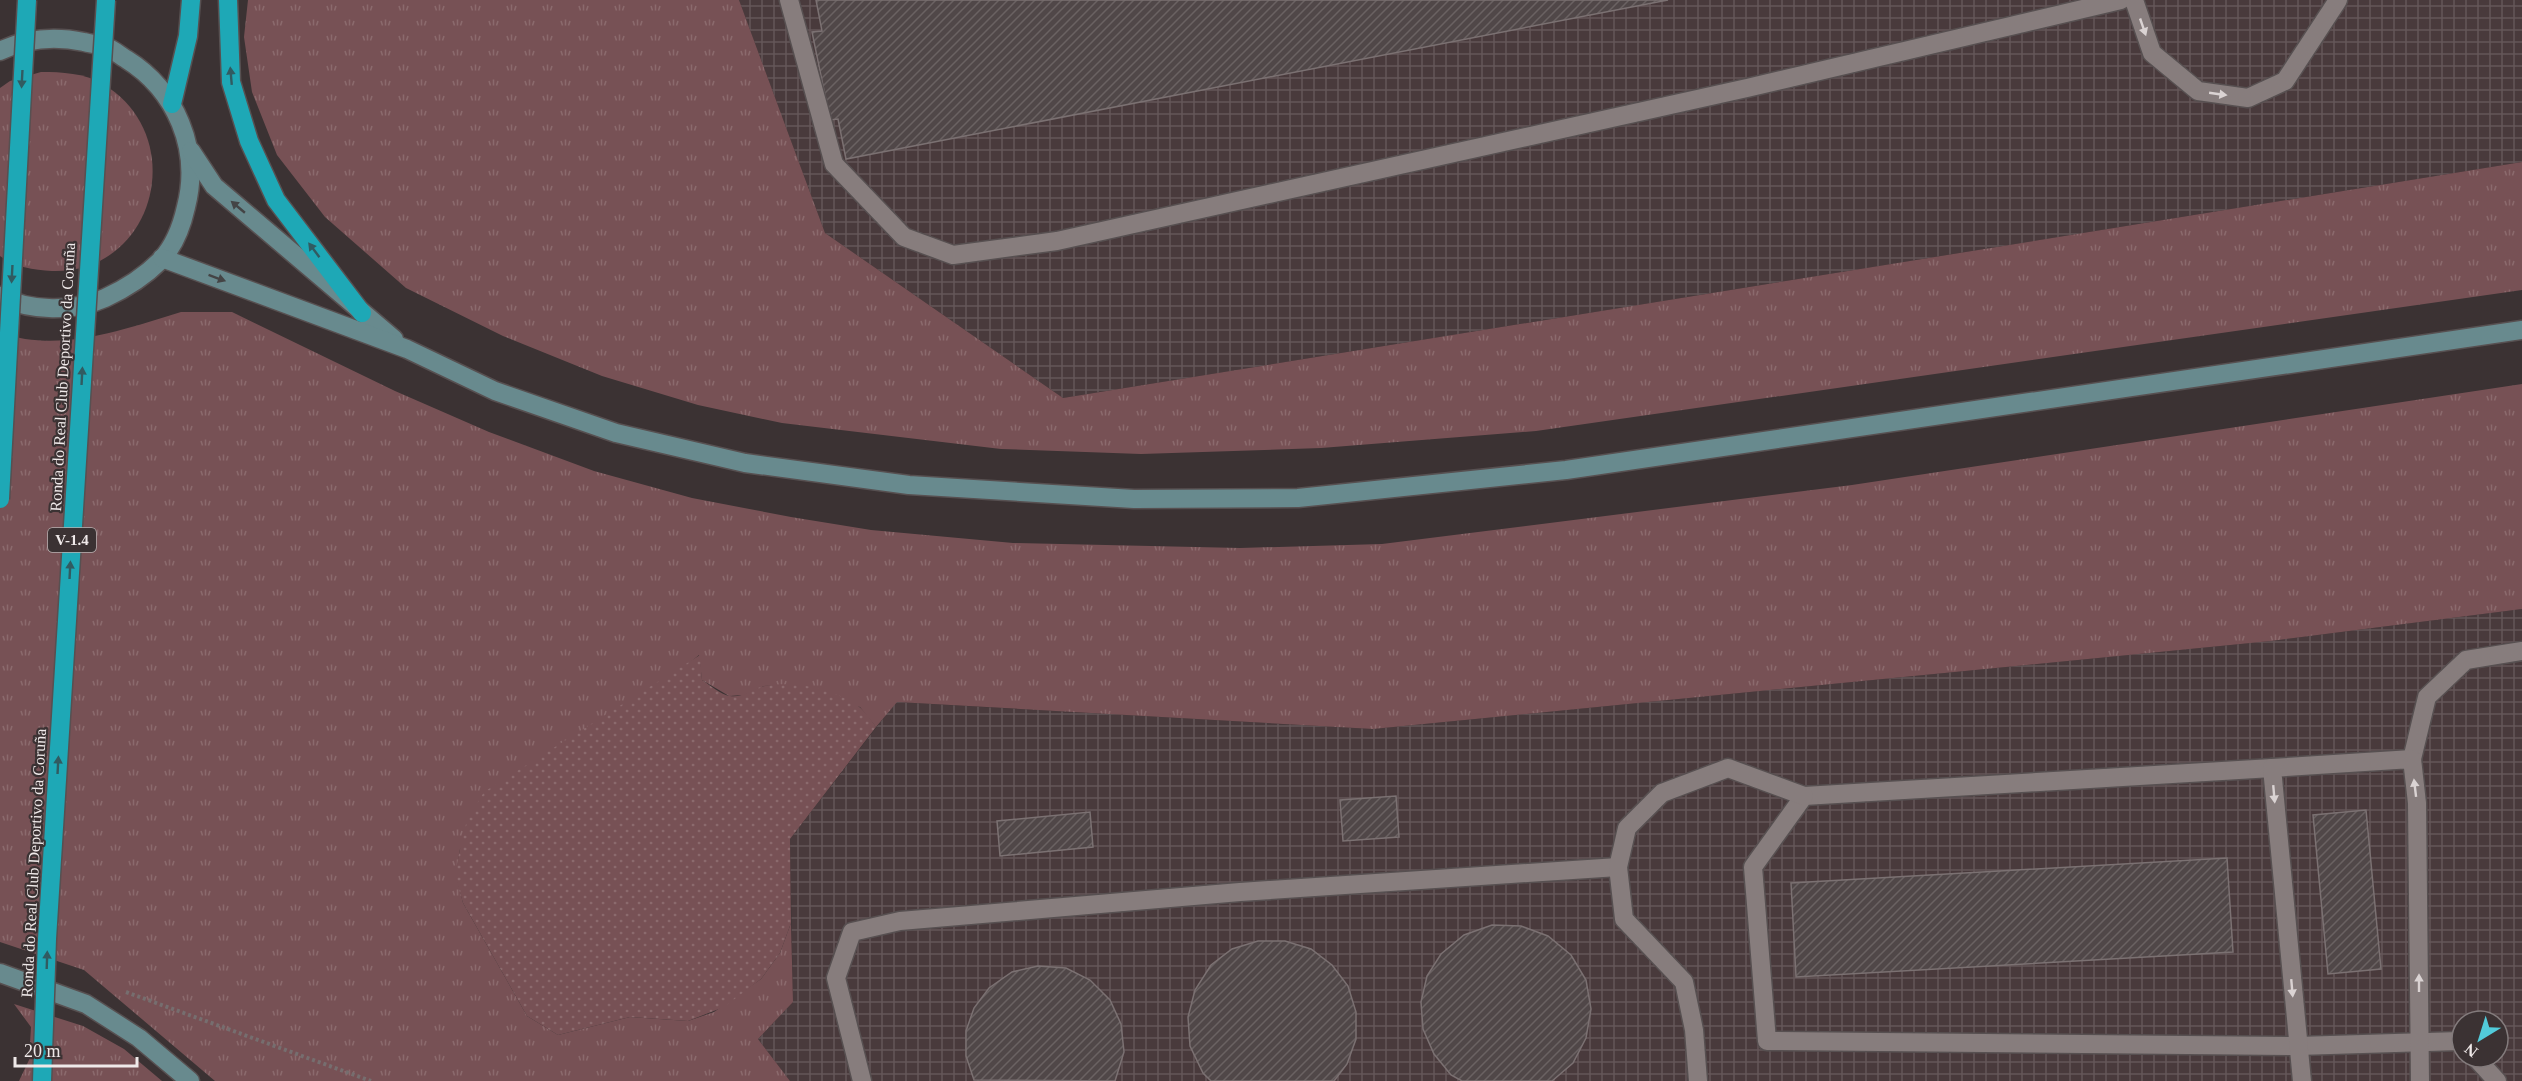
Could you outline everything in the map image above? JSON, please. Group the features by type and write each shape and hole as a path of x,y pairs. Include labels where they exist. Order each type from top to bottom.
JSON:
{"highway":[{"path":"0,499 27,0"},
{"name":"Ronda do Real Club Deportivo da Coruña","path":"42,1081 49,916 106,0"},
{"path":"172,104 188,36 191,0"},
{"path":"228,0 231,82 249,141 276,200 362,313"}],"main road":[{"path":"0,51 21,41 64,38 107,47 144,70 172,104 183,126 190,149 191,188 182,225 162,258 132,286 93,304 51,309 9,301 0,296"},
{"path":"190,149 214,186 407,350"},
{"path":"162,258 407,350 495,391 616,433 745,463 909,485 1134,499 1298,498 1566,470 2522,330"},
{"path":"0,973 86,1004 139,1038 190,1081"}],"lane":[{"path":"789,0 834,164 904,237 953,255 1057,241 1735,91 2121,0"},
{"path":"2134,0 2152,53 2198,91 2248,98 2285,81 2338,0"},
{"path":"2420,1081 2417,803 2412,759 2427,697 2466,660 2522,651"},
{"path":"1698,1081 1694,1030 1684,982 1624,919 1618,867 1627,828 1662,793 1728,768 1804,796 2412,759"},
{"path":"2272,768 2302,1081"},
{"path":"1804,796 1753,867 1767,1041 2298,1046 2450,1041"},
{"path":"862,1081 836,978 852,932 900,921 1240,892 1618,867"},
{"path":"2486,1069 2497,1081"}],"path":[{"path":"123,991 370,1081"}],"shaded area":[{"path":"739,0 2522,0 2522,162 1063,398 825,233"},
{"path":"2522,609 2522,1081 790,1081 758,1039 793,1002 790,839 896,702 1373,729 2271,641"}],"green space":[{"path":"248,0 739,0 825,233 1063,398 2522,162 2522,290 1536,431 1321,448 1141,454 1001,449 782,423 698,405 602,376 503,336 406,288 325,217 277,155 252,92 244,37"},
{"path":"41,72 81,75 103,84 130,107 146,136 153,167 149,198 137,227 116,250 88,266 52,271 38,270 18,265 0,256 0,88 10,81"},
{"path":"181,312 232,312 395,391 489,432 594,471 692,498 791,517 871,530 1013,543 1240,548 1382,544 1852,485 2522,384 2522,609 2271,641 1373,729 897,702 876,727 860,707 782,685 764,686 744,695 729,696 702,680 699,655 460,849 456,875 463,903 527,1016 558,1035 630,1017 688,1021 714,1012 761,979 780,953 791,923 793,1002 758,1039 790,1081 215,1081 84,970 0,942 0,333 23,339 69,340 114,332"},
{"path":"700,655 702,680 723,694 740,696 760,687 776,684 813,687 837,695 858,706 876,727 790,839 791,923 780,953 761,979 724,1007 688,1021 630,1017 558,1035 527,1016 463,903 455,875 467,820 484,792"},
{"path":"14,1004 83,1026 124,1049 162,1081 19,1081 29,1060 31,1027"}],"building":[{"path":"816,0 1668,0 846,159 838,119 830,120 812,32 822,31"},
{"path":"1396,796 1399,837 1343,841 1340,800"},
{"path":"2366,810 2381,969 2328,974 2313,815"},
{"path":"1090,812 1093,847 1000,856 997,821"},
{"path":"2227,858 2233,952 1796,977 1791,883"},
{"path":"1492,925 1521,926 1548,936 1571,955 1586,980 1591,1009 1586,1038 1573,1063 1552,1081 1462,1081 1451,1075 1434,1054 1423,1029 1421,1002 1427,976 1441,954 1464,935"},
{"path":"1258,941 1285,941 1311,949 1332,965 1348,986 1356,1012 1356,1039 1347,1064 1334,1081 1211,1081 1203,1073 1190,1046 1188,1017 1195,990 1211,965 1232,949"},
{"path":"1038,966 1066,968 1090,980 1110,1000 1121,1024 1124,1052 1115,1081 974,1080 966,1056 966,1031 974,1008 989,988 1012,972"}]}
